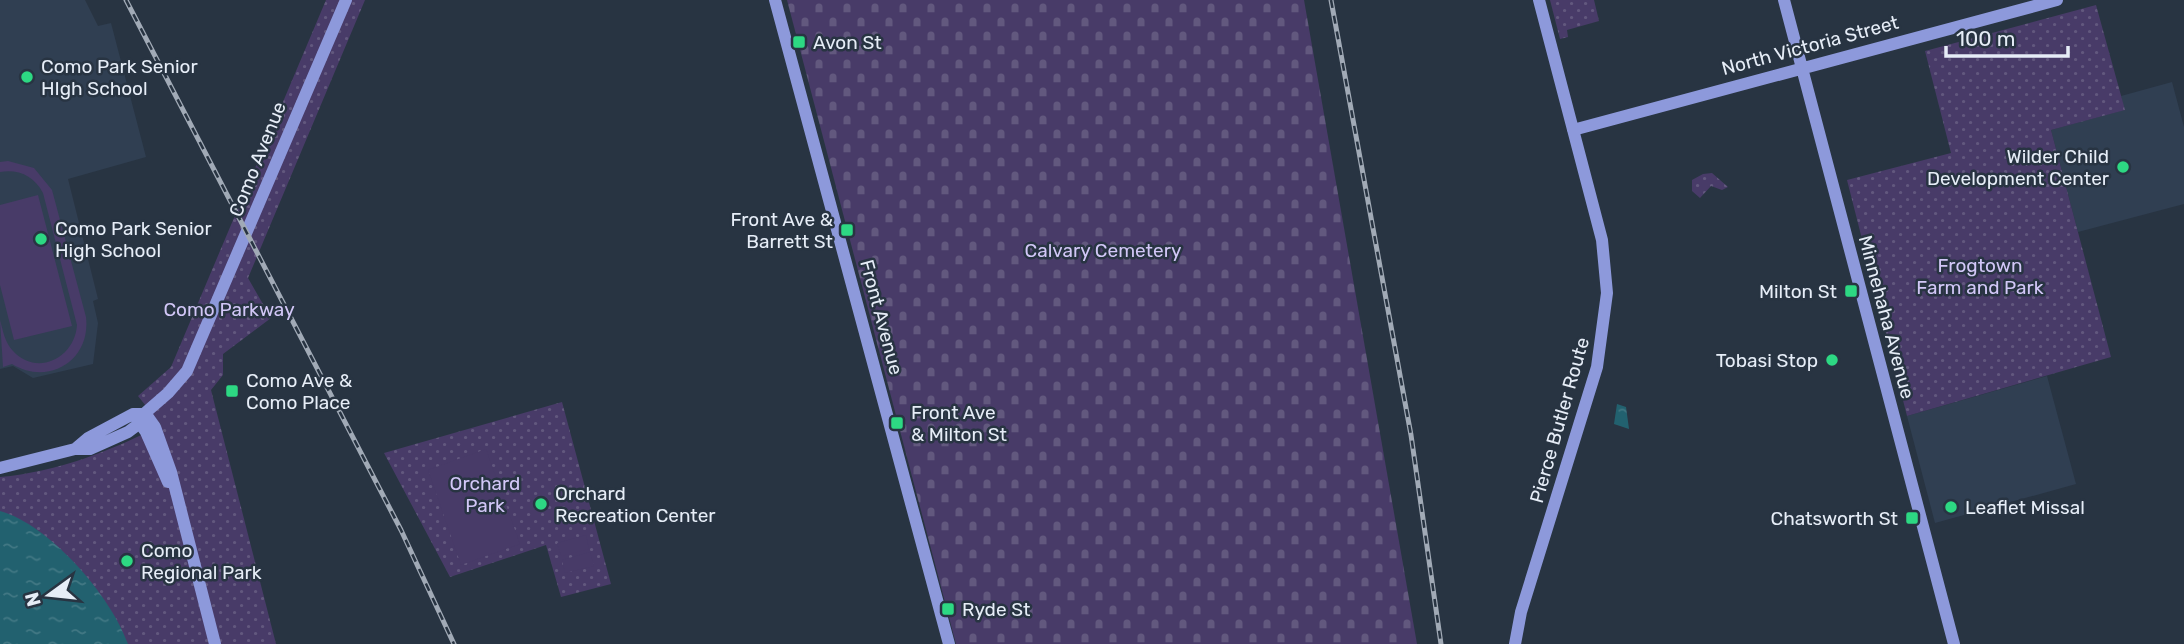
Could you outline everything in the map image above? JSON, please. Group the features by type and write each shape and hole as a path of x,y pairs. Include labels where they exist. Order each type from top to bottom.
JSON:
{"street":[{"name":"Como Avenue","path":"139,417 168,393 187,370 346,0"},
{"name":"Front Avenue","path":"775,0 949,644"},
{"name":"Pierce Butler Route","path":"1515,644 1521,612 1592,385 1604,330 1605,256 1539,0"},
{"name":"Minnehaha Avenue","path":"1784,0 1954,644"},
{"name":"North Victoria Street","path":"1573,130 2057,0"},
{"path":"0,467 75,449 90,449 116,437 139,417"},
{"path":"75,449 88,438 139,417"},
{"path":"139,417 176,496"},
{"path":"139,417 161,441 215,644"},
{"path":"116,437 138,438 155,455"}],"shaded area":[{"name":"Como Park Senior High School","path":"0,0 85,0 98,26 111,23 146,157 68,179 98,299 93,301 98,323 93,364 33,378 13,366 0,369"},
{"name":"Wilder Child Development Center","path":"2172,82 2184,127 2184,204 2078,232 2051,130 2124,110 2121,96"},
{"path":"2047,376 2076,484 1935,523 1907,416"}],"green space":[{"name":"Como Regional Park","path":"326,0 365,0 248,278 271,318 223,354 223,375 211,390 276,644 0,644 0,477 83,459 161,425 138,396 171,367"},
{"name":"Calvary Cemetery","path":"787,0 1304,0 1417,644 956,644"},
{"path":"1550,0 1594,0 1599,21 1567,30 1568,37 1560,39"},
{"name":"Frogtown Farm and Park","path":"2096,5 2125,110 2051,130 2111,357 1907,416 1847,180 1951,153 1925,51"},
{"path":"8,161 34,168 52,190 86,317 86,333 82,346 74,357 53,370 39,372 12,364 3,367 0,320 10,348 23,359 33,363 43,363 62,355 75,337 77,325 43,193 35,182 25,175 0,172 0,162"},
{"path":"1712,173 1728,187 1722,190 1711,186 1700,198 1692,191 1692,180"},
{"path":"38,195 72,326 14,340 0,285 0,205"},
{"name":"Orchard Park","path":"562,402 611,584 561,597 546,545 450,577 384,453"},
{"path":"486,449 520,544 461,565 428,470"},
{"path":"586,535 589,549 561,556 557,543"},
{"path":"590,552 594,566 565,573 562,560"}],"water":[{"path":"1617,404 1626,407 1629,429 1614,424"},
{"path":"0,511 39,531 76,565 108,605 128,644 0,644"}],"railway":[{"path":"126,0 401,530 454,644"},
{"path":"1331,0 1411,435 1441,644"}],"place":[{"name":"Avon St","path":"799,42"},
{"name":"Como Park Senior HIgh School","path":"27,77"},
{"name":"Wilder Child Development Center","path":"2123,167"},
{"name":"Front Ave & Barrett St","path":"847,230"},
{"name":"Como Park Senior High School","path":"41,239"},
{"name":"Milton St","path":"1851,291"},
{"name":"Tobasi Stop","path":"1832,360"},
{"name":"Como Ave & Como Place","path":"232,391"},
{"name":"Front Ave & Milton St","path":"897,423"},
{"name":"Orchard Recreation Center","path":"541,504"},
{"name":"Leaflet Missal","path":"1951,507"},
{"name":"Chatsworth St","path":"1912,518"},
{"name":"Como Regional Park","path":"127,561"},
{"name":"Ryde St","path":"948,609"}],"park label":[{"name":"Como Parkway","path":"229,309"}]}
